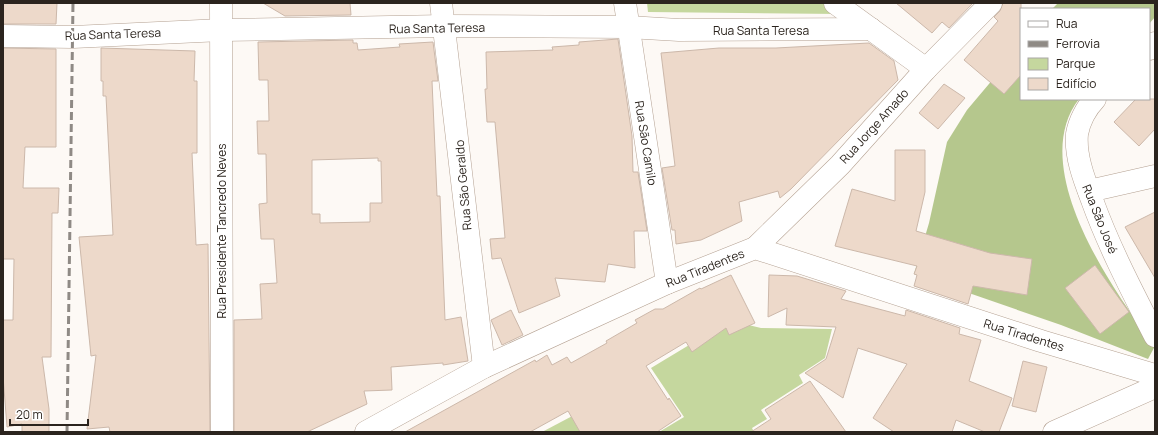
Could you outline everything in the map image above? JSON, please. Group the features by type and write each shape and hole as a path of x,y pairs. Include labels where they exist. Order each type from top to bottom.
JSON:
{"street":[{"name":"Rua Presidente Tancredo Neves","path":"221,3 222,432"},
{"name":"Rua São Geraldo","path":"441,3 457,121 465,216 484,367"},
{"name":"Rua São Camilo","path":"625,3 667,283"},
{"path":"835,3 926,69"},
{"name":"Rua Jorge Amado","path":"755,248 840,165 926,69 992,3"},
{"name":"Rua Santa Teresa","path":"3,36 73,36 222,30 444,26 628,27 679,30 872,29"},
{"name":"Rua São José","path":"1094,100 1082,118 1077,134 1081,166 1106,237 1155,336"},
{"path":"1089,191 1155,176"},
{"name":"Rua Tiradentes","path":"366,432 484,367 667,283 755,248 1034,339 1155,374"},
{"path":"1054,432 1155,387"}],"green space":[{"path":"647,3 824,3 840,14 648,12"},
{"path":"1058,3 1155,3 1155,17 1150,23 1150,8 1053,8"},
{"path":"1020,47 1020,100 1078,100 1065,127 1063,159 1069,193 1081,227 1099,262 1118,294 1155,346 1148,359 1061,325 914,274 929,223 947,142 967,110"},
{"path":"740,323 761,328 832,329 825,358 799,375 803,383 761,410 767,419 752,428 754,432 659,432 684,417 651,368 719,327"},
{"path":"578,413 590,432 542,432"}],"building":[{"path":"3,3 57,3 56,24 3,24"},
{"path":"263,3 350,3 351,15 285,16"},
{"path":"896,3 973,3 949,28 942,22 932,33"},
{"path":"1003,3 1021,3 1020,76 1004,94 964,60 998,21 994,17 1000,11"},
{"path":"618,39 632,136 633,172 638,172 647,231 634,231 635,268 608,264 605,282 555,278 560,296 519,313 501,258 492,259 490,239 505,238 495,122 487,122 485,89 487,89 486,52 553,50 552,47 579,45 579,42"},
{"path":"353,40 353,43 357,43 358,50 400,47 399,44 433,42 438,81 432,81 437,196 440,196 445,320 461,317 468,361 443,365 443,363 391,367 392,390 364,391 367,404 307,432 234,432 234,320 262,319 260,284 277,283 274,239 261,239 259,204 267,203 266,154 258,154 257,121 269,121 268,80 259,80 258,42","holes":["378,158 378,161 381,161 382,203 370,203 370,222 320,223 320,214 312,214 312,160"]},
{"path":"869,43 894,61 898,80 791,189 780,198 778,191 739,202 742,221 701,240 676,244 675,230 672,230 662,168 675,166 661,53 719,48 776,48"},
{"path":"3,48 56,49 56,147 25,147 23,188 59,188 58,213 52,213 51,357 42,357 49,409 49,432 22,432 22,424 7,427 3,376 3,320 13,320 14,259 3,259"},
{"path":"101,48 195,51 194,81 197,81 197,153 192,153 196,245 208,244 210,432 110,432 109,427 87,429 96,355 91,356 79,237 113,235 106,96 103,96 103,81 101,81"},
{"path":"944,84 965,98 938,129 919,113"},
{"path":"1155,99 1155,129 1139,146 1114,122 1135,100"},
{"path":"895,150 925,150 925,192 916,231 990,253 1032,259 1027,295 973,286 968,304 914,286 917,275 914,274 917,266 835,246 852,189 895,201"},
{"path":"1155,212 1155,278 1125,227"},
{"path":"1095,265 1129,312 1100,334 1065,288"},
{"path":"731,275 755,323 729,335 726,328 692,352 686,342 646,366 668,400 669,398 681,416 657,432 580,432 568,411 530,432 405,432 535,360 536,362 547,355 552,365 567,357 571,363 607,343 606,341 637,323 635,320 655,309 663,309 700,288 701,289"},
{"path":"769,275 797,276 846,291 841,299 905,316 906,310 960,328 959,334 981,340 969,381 1012,398 999,432 985,432 956,420 952,432 894,432 873,418 907,364 858,348 843,398 805,373 826,359 836,327 786,325 787,308 768,317"},
{"path":"511,310 523,335 502,345 491,320"},
{"path":"1023,361 1047,367 1036,412 1012,406"},
{"path":"810,381 846,432 751,432 771,419 765,410"}],"railway":[{"path":"67,432 73,3"}]}
